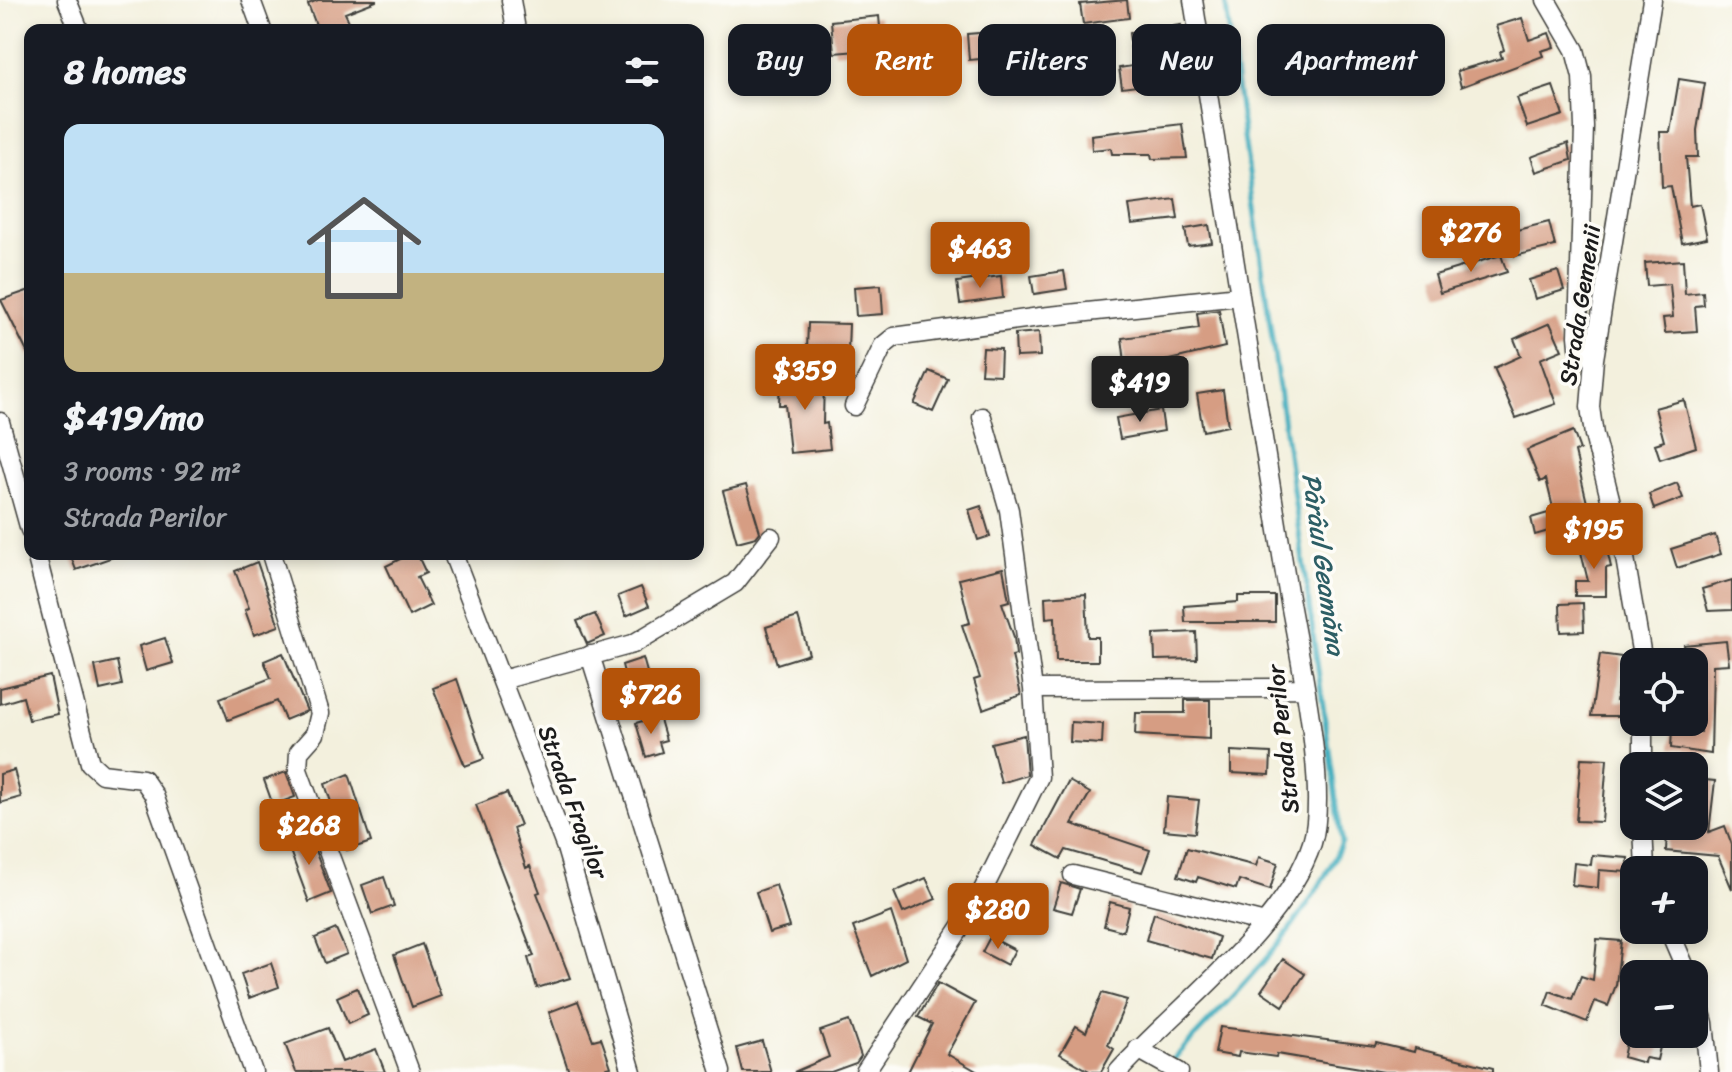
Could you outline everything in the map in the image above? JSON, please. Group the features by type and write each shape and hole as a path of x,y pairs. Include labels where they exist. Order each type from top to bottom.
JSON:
{"street":[{"path":"67,0 77,24"},
{"path":"251,0 260,24"},
{"path":"511,0 515,24"},
{"name":"Strada Perilor","path":"1118,1072 1265,923 1297,875 1312,844 1319,809 1304,688 1193,0"},
{"path":"1546,0 1575,50 1582,77 1584,157 1578,336 1579,347 1594,359"},
{"name":"Strada Gemenii","path":"1641,648 1625,558 1594,435 1590,407 1594,359 1652,0"},
{"path":"854,406 883,346 894,337 1040,317 1239,296"},
{"path":"865,1072 975,906 1035,787 1040,766 1009,510 982,417"},
{"path":"0,422 24,508"},
{"path":"502,680 633,644 735,583 771,537"},
{"path":"38,560 90,763 102,774 143,779 154,795 253,1072"},
{"path":"273,560 320,713 315,734 299,752 298,770 410,1072"},
{"name":"Strada Fragilor","path":"455,560 566,848 632,1072"},
{"path":"590,655 721,1072"},
{"path":"1033,689 1304,688"},
{"path":"1073,875 1265,923"},
{"path":"1707,1048 1709,1072"},
{"path":"1138,1049 1179,1072"}],"building":[{"path":"318,0 376,0 345,13 350,24 316,24 308,4"},
{"path":"1127,0 1129,18 1083,24 1080,4"},
{"path":"879,16 880,24 847,24 847,52 834,53 831,21"},
{"path":"1522,18 1529,40 1549,33 1554,47 1541,51 1543,56 1461,87 1457,71 1502,58 1500,52 1504,50 1496,26"},
{"path":"978,33 978,59 969,60 967,34"},
{"path":"1132,66 1132,87 1122,88 1119,68"},
{"path":"1679,79 1705,83 1697,130 1698,157 1686,157 1690,206 1700,204 1707,238 1682,243 1671,186 1662,187 1660,132 1670,132"},
{"path":"1553,86 1563,115 1527,127 1517,98"},
{"path":"1182,124 1187,158 1152,159 1151,154 1112,154 1111,148 1092,150 1091,135"},
{"path":"1568,143 1571,160 1536,172 1531,157"},
{"path":"1175,199 1178,219 1132,224 1129,205"},
{"path":"1549,222 1555,246 1515,256 1509,232"},
{"path":"1209,225 1212,243 1188,246 1185,229"},
{"path":"1501,255 1507,272 1440,293 1435,275"},
{"path":"1683,260 1685,294 1703,292 1704,305 1695,306 1697,331 1665,333 1663,318 1673,317 1670,284 1647,286 1645,263"},
{"path":"1064,271 1067,289 1034,294 1031,276"},
{"path":"1558,271 1564,290 1535,299 1529,280"},
{"path":"1001,276 1003,298 960,304 957,282"},
{"path":"881,285 883,314 856,316 854,287"},
{"path":"24,292 24,346 1,300"},
{"path":"1219,310 1225,347 1126,370 1122,338 1199,328 1197,313"},
{"path":"808,323 849,324 848,351 807,350"},
{"path":"1550,323 1562,350 1540,359 1556,404 1516,418 1494,368 1521,356 1514,339"},
{"path":"1039,332 1040,356 1016,357 1015,334"},
{"path":"983,348 1001,349 1000,375 981,374"},
{"path":"929,371 948,379 933,412 914,404"},
{"path":"780,375 824,376 823,424 827,423 830,449 790,453 785,405 779,405"},
{"path":"1223,390 1228,426 1203,431 1197,394"},
{"path":"1684,400 1696,447 1660,459 1655,444 1664,441 1655,408"},
{"path":"1161,410 1164,431 1120,439 1116,418"},
{"path":"1573,431 1580,450 1575,452 1588,507 1555,516 1546,479 1540,482 1527,450"},
{"path":"1677,483 1683,498 1654,509 1649,494"},
{"path":"746,485 760,532 756,537 737,542 723,491"},
{"path":"981,506 990,536 978,540 969,510"},
{"path":"1548,513 1552,530 1535,535 1531,518"},
{"path":"1715,535 1721,554 1677,568 1671,549"},
{"path":"1605,542 1611,567 1606,568 1606,596 1575,596 1575,581 1588,581 1580,548"},
{"path":"72,560 105,560 76,570"},
{"path":"398,560 420,560 426,573 417,577 431,605 409,616 386,566"},
{"path":"257,562 279,626 254,635 245,610 249,608 235,571"},
{"path":"1003,568 1009,601 1002,603 1014,637 1016,655 1012,656 1021,695 983,709 974,680 980,678 962,625 970,623 959,579"},
{"path":"1732,580 1732,610 1708,611 1702,589"},
{"path":"641,587 649,606 626,616 618,596"},
{"path":"1086,594 1088,637 1098,637 1098,661 1056,661 1055,617 1046,618 1045,597"},
{"path":"1238,596 1275,596 1275,622 1185,622 1184,606 1238,602"},
{"path":"1583,603 1584,631 1561,632 1560,604"},
{"path":"595,614 605,636 587,644 577,621"},
{"path":"798,617 809,654 777,664 766,627"},
{"path":"1196,632 1197,659 1155,660 1154,634"},
{"path":"165,638 173,663 146,671 139,646"},
{"path":"1726,641 1729,664 1713,665 1711,754 1671,748 1672,736 1708,736 1708,648 1684,648 1684,645"},
{"path":"283,653 307,711 285,720 277,701 228,720 220,698 271,678 264,661"},
{"path":"1600,654 1620,657 1616,701 1620,701 1620,716 1591,716"},
{"path":"643,658 652,690 630,696 622,665"},
{"path":"117,661 122,685 100,690 95,666"},
{"path":"50,676 58,714 29,720 23,697 0,704 0,688"},
{"path":"457,679 484,759 465,766 433,688"},
{"path":"1185,700 1210,700 1210,739 1135,735 1136,713 1185,713"},
{"path":"659,716 666,740 659,742 662,752 646,757 636,723"},
{"path":"1071,722 1103,724 1102,744 1070,742"},
{"path":"1024,735 1027,775 1001,783 991,743"},
{"path":"1231,751 1271,753 1270,775 1231,773"},
{"path":"1581,758 1607,759 1602,822 1576,821"},
{"path":"14,770 21,797 0,803 0,774"},
{"path":"286,772 295,797 273,805 264,780"},
{"path":"349,774 371,842 347,850 325,784"},
{"path":"1708,780 1715,781 1709,832 1725,826 1732,845 1732,889 1718,856 1666,851 1667,840 1708,840"},
{"path":"1069,781 1090,793 1072,824 1150,850 1142,872 1066,850 1061,859 1035,845"},
{"path":"507,793 520,825 513,828 526,868 530,866 540,892 537,893 570,978 537,988 528,958 534,956 476,805"},
{"path":"1167,797 1199,800 1195,833 1164,830"},
{"path":"308,832 331,893 309,902 286,840"},
{"path":"1187,848 1256,866 1259,857 1278,863 1270,890 1239,880 1236,889 1198,877 1196,882 1178,876"},
{"path":"1592,855 1620,857 1620,872 1599,870 1598,888 1572,885 1574,863 1591,865"},
{"path":"384,877 394,906 372,914 362,885"},
{"path":"926,878 936,899 903,913 894,892"},
{"path":"1061,883 1080,889 1072,913 1053,908"},
{"path":"776,885 789,927 769,933 756,892"},
{"path":"1110,902 1129,907 1123,931 1104,926"},
{"path":"891,912 906,959 872,976 853,927"},
{"path":"1154,913 1219,937 1212,959 1146,940"},
{"path":"336,929 347,954 325,963 315,938"},
{"path":"990,937 1015,950 1007,965 982,952"},
{"path":"1597,939 1620,941 1616,985 1608,1006 1595,1001 1587,1022 1545,1005 1550,991 1572,999 1581,976 1593,980"},
{"path":"422,944 441,996 412,1007 394,955"},
{"path":"1283,959 1305,974 1283,1006 1261,991"},
{"path":"271,963 279,987 249,998 241,974"},
{"path":"938,983 975,1003 947,1054 978,1072 908,1072 932,1024 918,1017"},
{"path":"357,988 368,1015 348,1024 337,997"},
{"path":"1102,993 1127,1000 1108,1045 1114,1049 1101,1072 1091,1072 1060,1054 1076,1026 1086,1032"},
{"path":"578,1001 593,1040 601,1038 611,1067 595,1072 569,1072 549,1012"},
{"path":"849,1021 861,1056 856,1063 831,1072 794,1072 829,1057 820,1031"},
{"path":"1220,1027 1375,1046 1376,1043 1414,1052 1415,1048 1493,1068 1493,1072 1384,1072 1277,1054 1276,1057 1239,1052 1238,1057 1215,1053"},
{"path":"328,1028 342,1062 376,1049 385,1072 296,1072 285,1044"},
{"path":"762,1041 771,1072 743,1072 737,1048"},
{"path":"1625,1048 1660,1048 1657,1060 1645,1058 1644,1063 1623,1057"}],"waterway":[{"name":"Pârâul Geamăna","path":"1171,1062 1243,985 1288,931 1327,873 1342,842 1225,0"}]}
